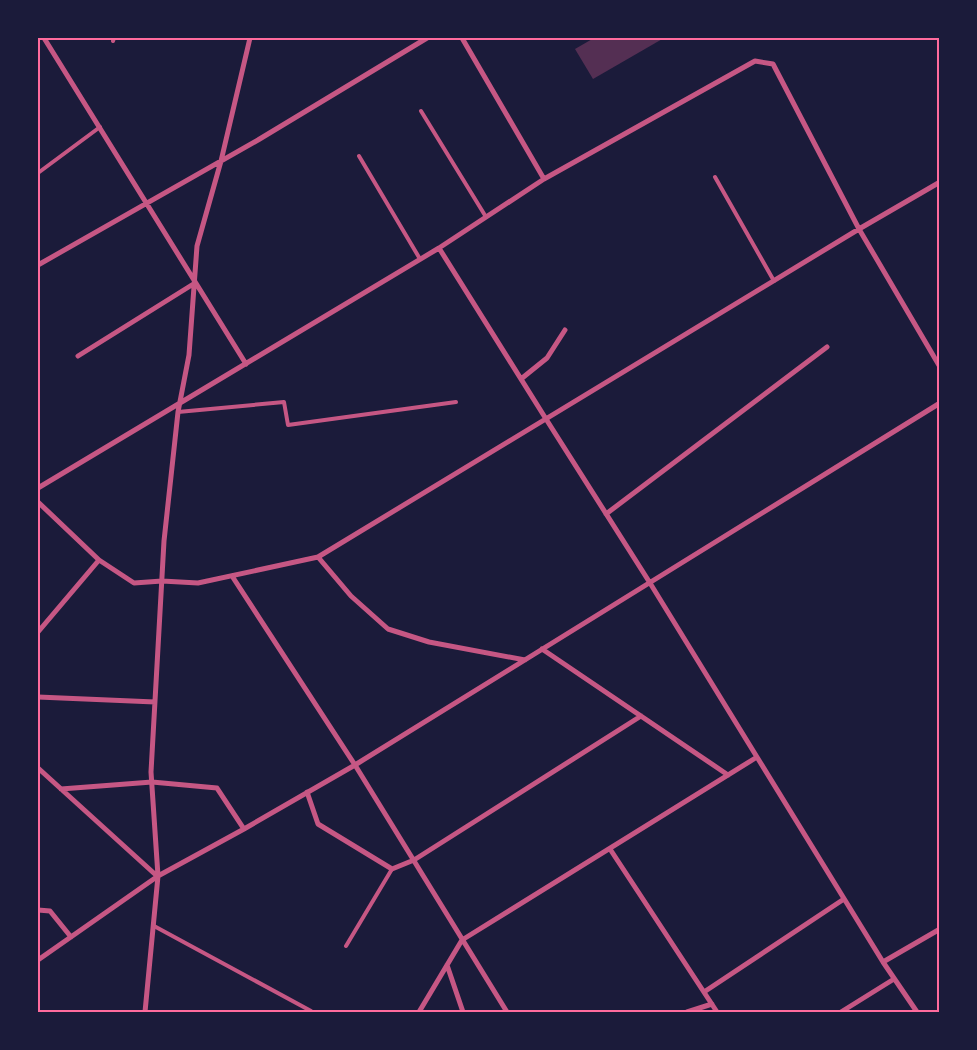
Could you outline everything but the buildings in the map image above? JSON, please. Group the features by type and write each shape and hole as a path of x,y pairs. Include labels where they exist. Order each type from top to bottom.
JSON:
{"street":[{"path":"44,38 246,364"},
{"path":"145,1012 158,876 152,782 164,541 178,412 189,355 197,246 221,161 250,38"},
{"path":"38,265 221,161 427,38"},
{"path":"462,38 544,179"},
{"path":"38,488 439,248 544,179 755,61 773,64 859,229 940,367"},
{"path":"38,502 100,560 134,583 162,581 198,583 318,557 859,229 940,182"},
{"path":"439,248 650,583 883,962 917,1012"},
{"path":"78,356 195,283"},
{"path":"521,379 547,358 565,330"},
{"path":"606,514 827,347"},
{"path":"38,960 158,876 355,765 940,403"},
{"path":"318,557 351,596 388,628 429,642 525,660"},
{"path":"38,632 100,560"},
{"path":"232,576 355,765 507,1012"},
{"path":"542,650 728,775"},
{"path":"38,697 155,702"},
{"path":"307,792 318,824 392,869 414,860 641,716"},
{"path":"419,1012 462,940 757,757"},
{"path":"38,768 158,876"},
{"path":"61,789 152,782 217,788 244,829"},
{"path":"610,849 717,1012"},
{"path":"704,992 844,899"},
{"path":"38,910 50,911 71,937"},
{"path":"883,962 940,929"},
{"path":"447,965 463,1012"},
{"path":"841,1012 894,979"},
{"path":"688,1012 712,1004"}],"lane":[{"path":"421,111 486,217"},
{"path":"38,173 100,127"},
{"path":"359,156 420,259"},
{"path":"715,177 774,281"},
{"path":"178,412 284,402 288,425 456,402"},
{"path":"346,946 392,869"},
{"path":"154,926 311,1011"}]}
